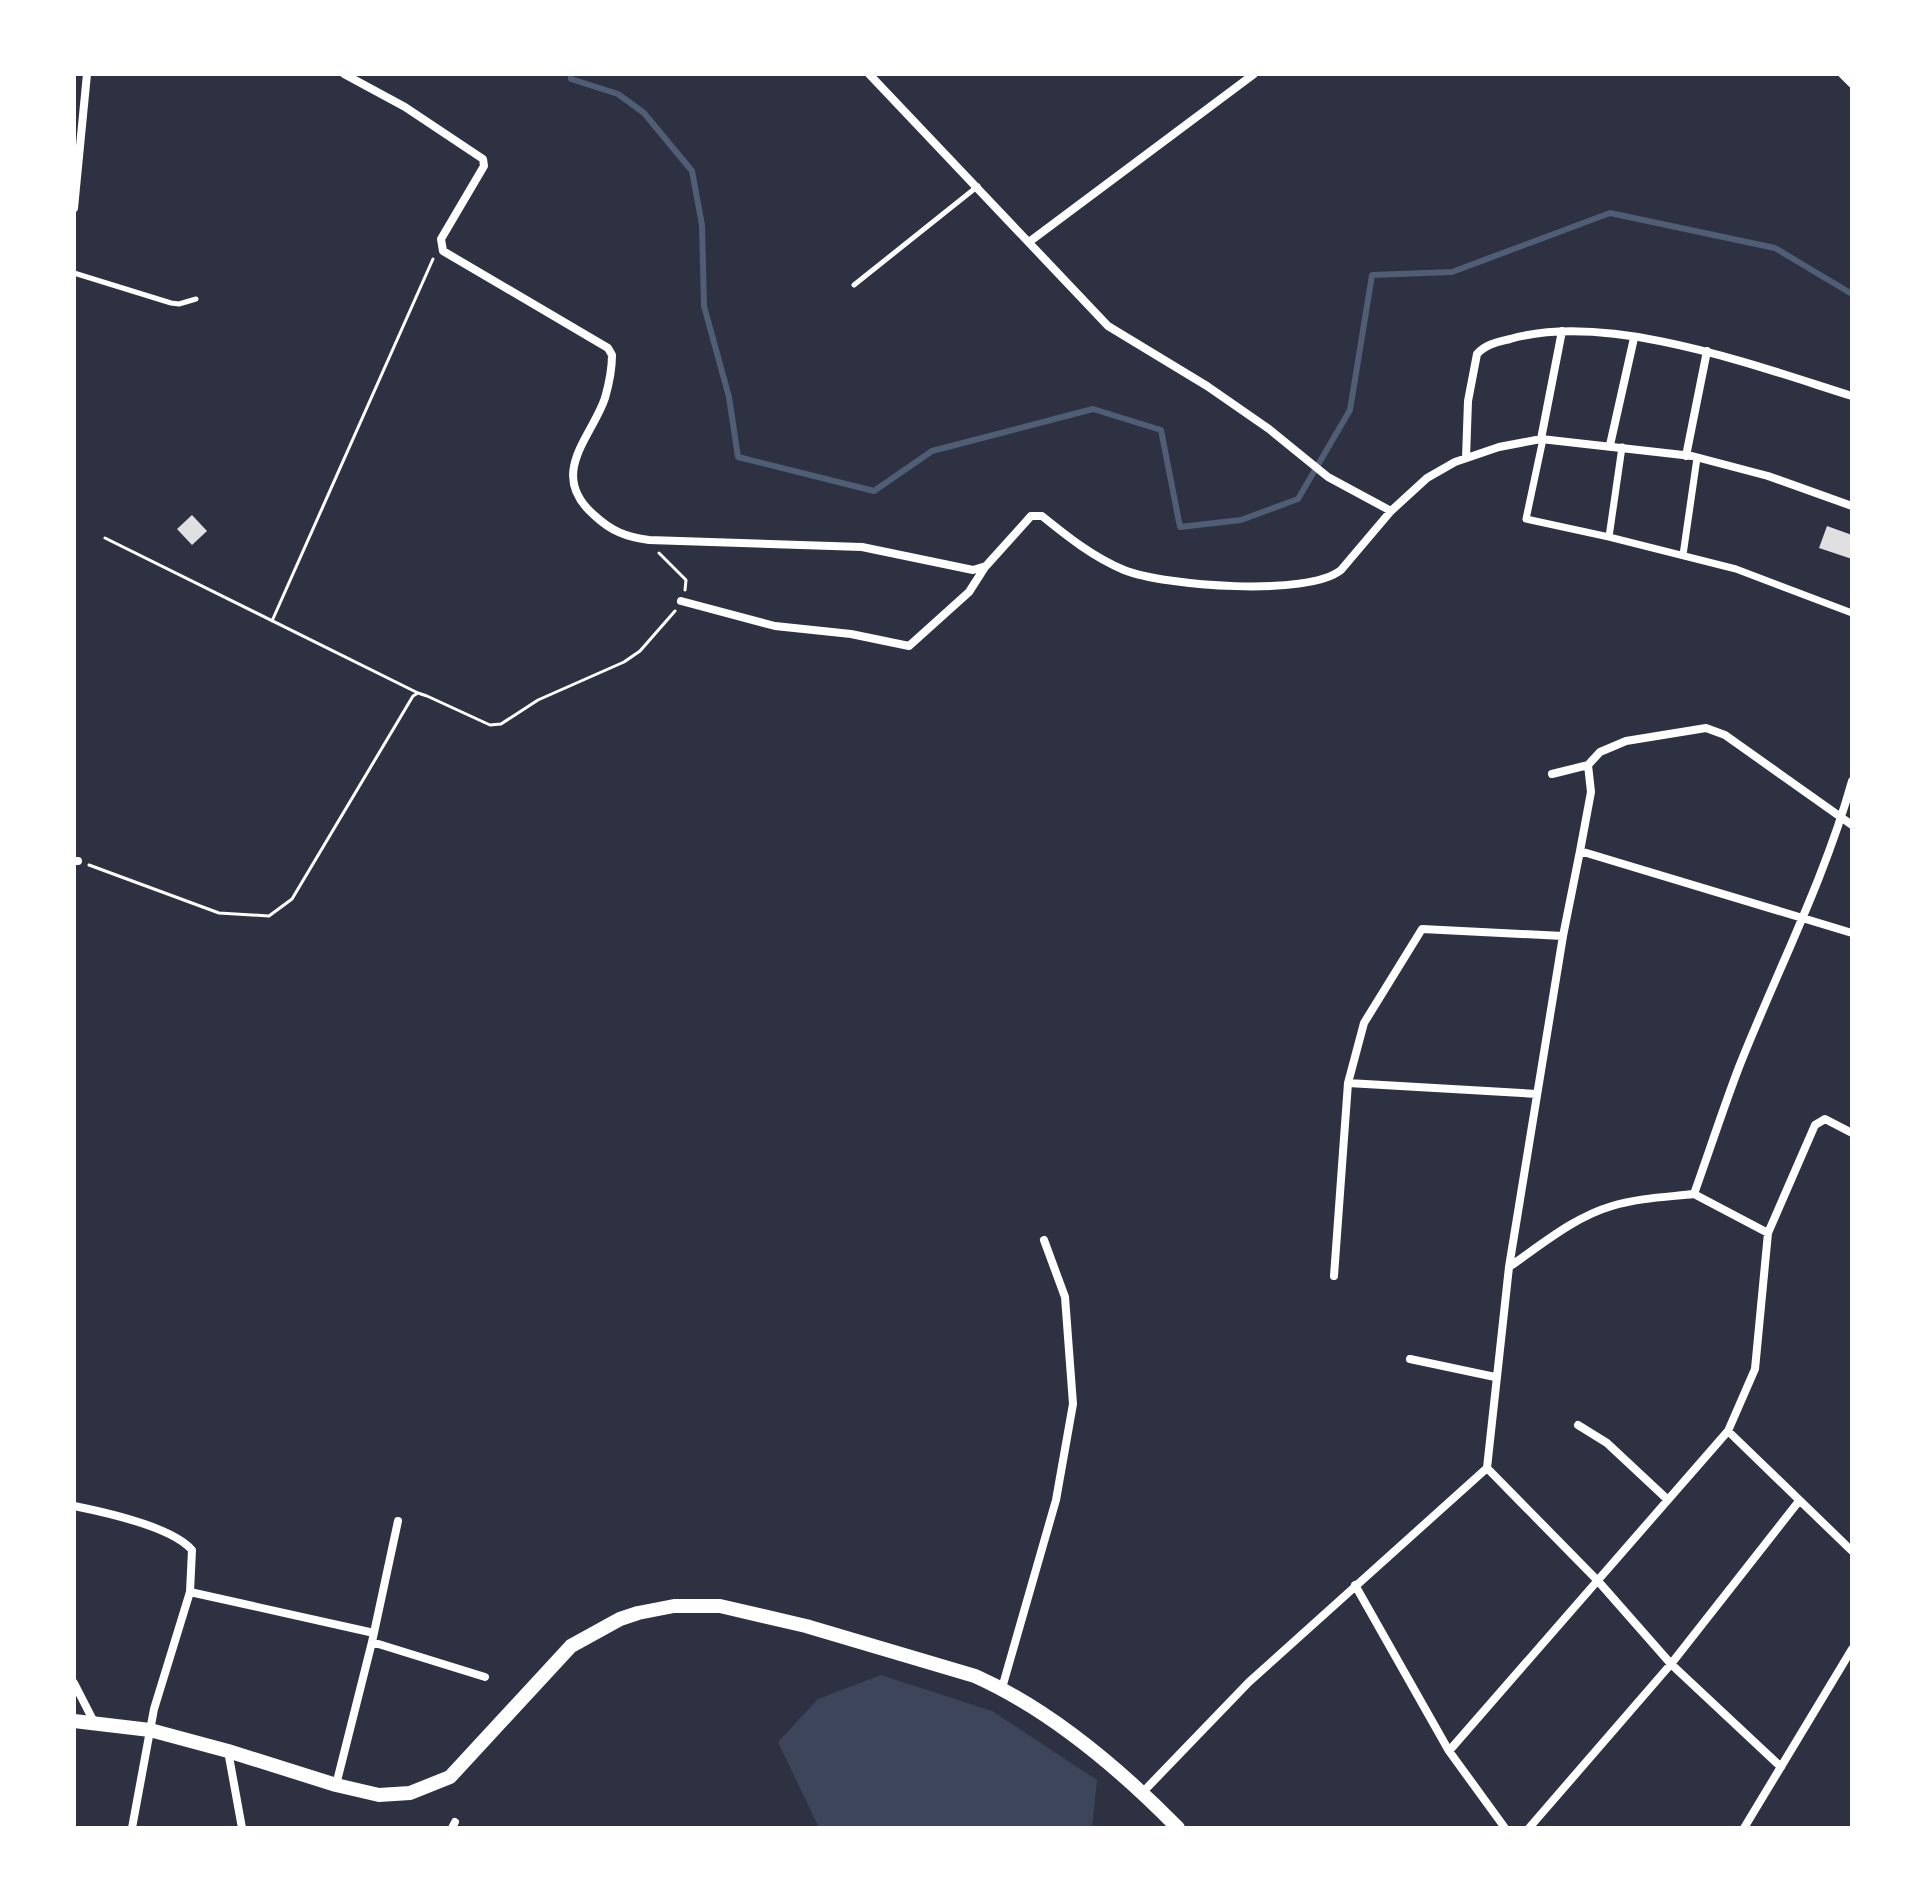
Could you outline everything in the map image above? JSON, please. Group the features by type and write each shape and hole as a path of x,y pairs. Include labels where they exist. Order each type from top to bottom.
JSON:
{"street":[{"path":"74,208 87,74"},
{"path":"344,74 405,107 483,159 484,166 443,234 440,243 443,251 608,348 612,366 604,400 580,444 574,469 578,497 608,527 625,537 649,540 862,547 973,570 986,566"},
{"path":"887,74 873,78 1117,334 1207,386 1328,477 1391,511"},
{"path":"1029,242 1254,74"},
{"path":"1842,74 1852,84"},
{"path":"1562,331 1526,519 1736,569 1852,613"},
{"path":"1466,458 1468,401 1477,354 1488,345 1532,332 1562,331 1634,338 1707,351 1852,396"},
{"path":"1610,445 1634,338"},
{"path":"1686,456 1707,351"},
{"path":"681,601 775,626 851,634 909,646 969,592 986,566 1031,516 1037,515 1082,548 1146,577 1220,585 1299,585 1333,577 1391,511 1427,478 1466,458 1499,447 1542,439 1697,458 1768,476 1852,506"},
{"path":"1609,537 1622,447"},
{"path":"1683,555 1697,458"},
{"path":"1552,774 1588,765 1600,752 1626,741 1706,728 1725,735 1852,825"},
{"path":"1142,1793 1249,1682 1487,1468 1509,1267 1563,936 1591,792 1588,765"},
{"path":"1694,1194 1739,1067 1805,918 1852,781"},
{"path":"1580,851 1852,933"},
{"path":"1334,1276 1348,1083 1364,1023 1422,929 1563,936"},
{"path":"1348,1083 1537,1094"},
{"path":"1449,1751 1728,1431 1755,1369 1768,1233 1815,1125 1825,1119 1852,1133"},
{"path":"1509,1267 1556,1234 1592,1214 1613,1206 1694,1194 1768,1233"},
{"path":"1002,1688 1056,1500 1073,1404 1065,1297 1044,1240"},
{"path":"1410,1359 1495,1377"},
{"path":"1578,1425 1607,1443 1668,1500"},
{"path":"1728,1431 1852,1551"},
{"path":"1487,1468 1598,1581 1671,1664 1781,1767"},
{"path":"1529,1828 1671,1664 1799,1501"},
{"path":"74,1506 142,1524 186,1543 192,1550 190,1592 150,1730 132,1828"},
{"path":"336,1785 398,1521"},
{"path":"1355,1585 1449,1751 1505,1828"},
{"path":"190,1592 373,1637 485,1677"},
{"path":"74,1721 150,1730 379,1795 410,1793 439,1784 450,1777 571,1646 620,1619 674,1606 720,1606 806,1626 975,1676 1002,1688 1040,1712 1142,1793 1166,1822 1178,1828"},
{"path":"1744,1828 1852,1649"},
{"path":"74,1683 94,1722"},
{"path":"228,1751 242,1828"}],"lane":[{"path":"854,285 978,186"},
{"path":"74,273 171,303 187,303 196,299"}],"path":[{"path":"272,621 440,243"},
{"path":"105,538 418,693 483,723 501,724 538,700 624,662 640,651 681,601 686,580 649,540"},
{"path":"76,861 219,913 269,916 292,899 403,710 418,693"}],"shaded area":[{"path":"881,1675 992,1711 1097,1780 1092,1828 819,1828 778,1742 818,1699"}],"building":[{"path":"192,515 207,531 192,545 177,529"},
{"path":"1827,526 1852,535 1852,559 1819,548"}],"waterway":[{"path":"571,74 571,79 618,94 644,113 692,171 702,225 704,306 729,397 738,457 874,491 932,451 1093,409 1161,430 1180,527 1241,520 1298,499 1350,410 1372,275 1452,272 1610,213 1775,248 1852,294"}]}
